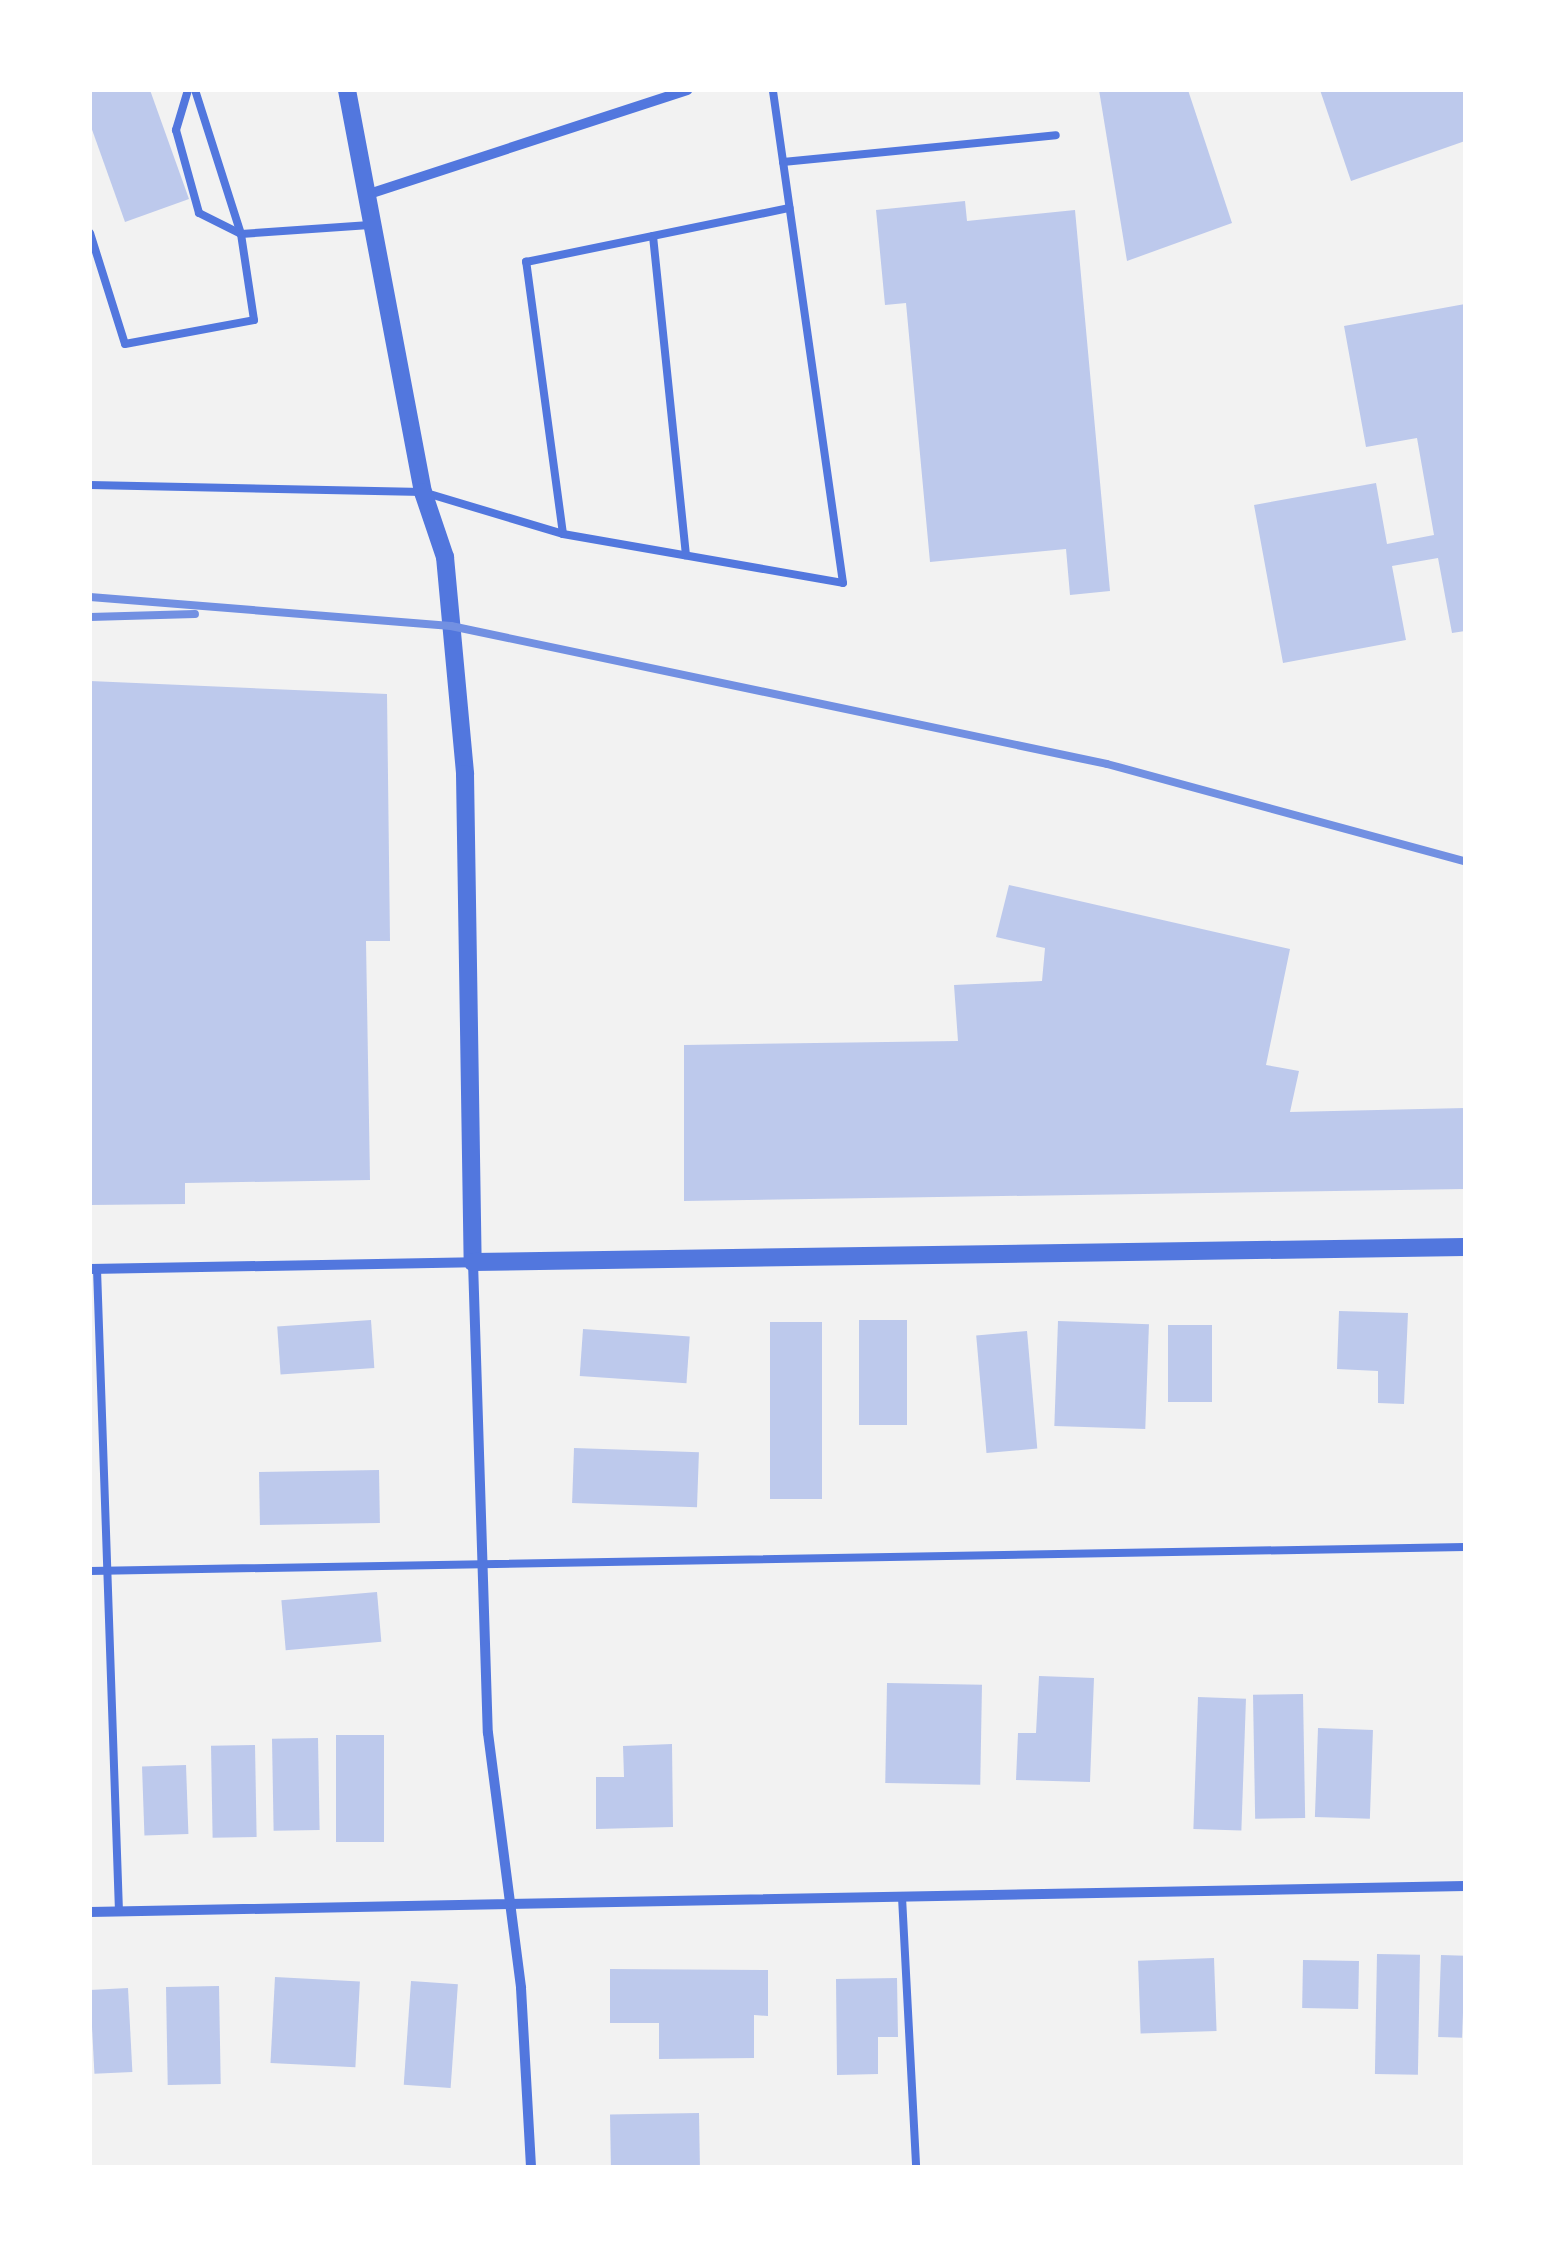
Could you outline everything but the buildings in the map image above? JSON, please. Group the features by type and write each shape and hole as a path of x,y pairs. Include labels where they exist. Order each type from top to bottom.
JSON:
{"street":[{"path":"347,90 370,194 423,492 445,558 465,774 488,1733 511,1905 532,2167"},
{"path":"370,194 687,90"},
{"path":"93,1269 1465,1246"},
{"path":"90,1912 1465,1886"}],"lane":[{"path":"90,233 125,344 254,320 241,234 192,90"},
{"path":"192,90 176,130 199,213 241,234 375,225"},
{"path":"90,485 423,492 563,534 844,583 773,90"},
{"path":"783,162 1056,135"},
{"path":"563,534 526,262 790,208"},
{"path":"653,236 686,555"},
{"path":"93,1269 119,1912"},
{"path":"90,1571 1465,1546"},
{"path":"902,1897 916,2167"}],"railway":[{"path":"90,597 451,626 1107,764 1465,861"},
{"path":"90,617 195,614"}]}
